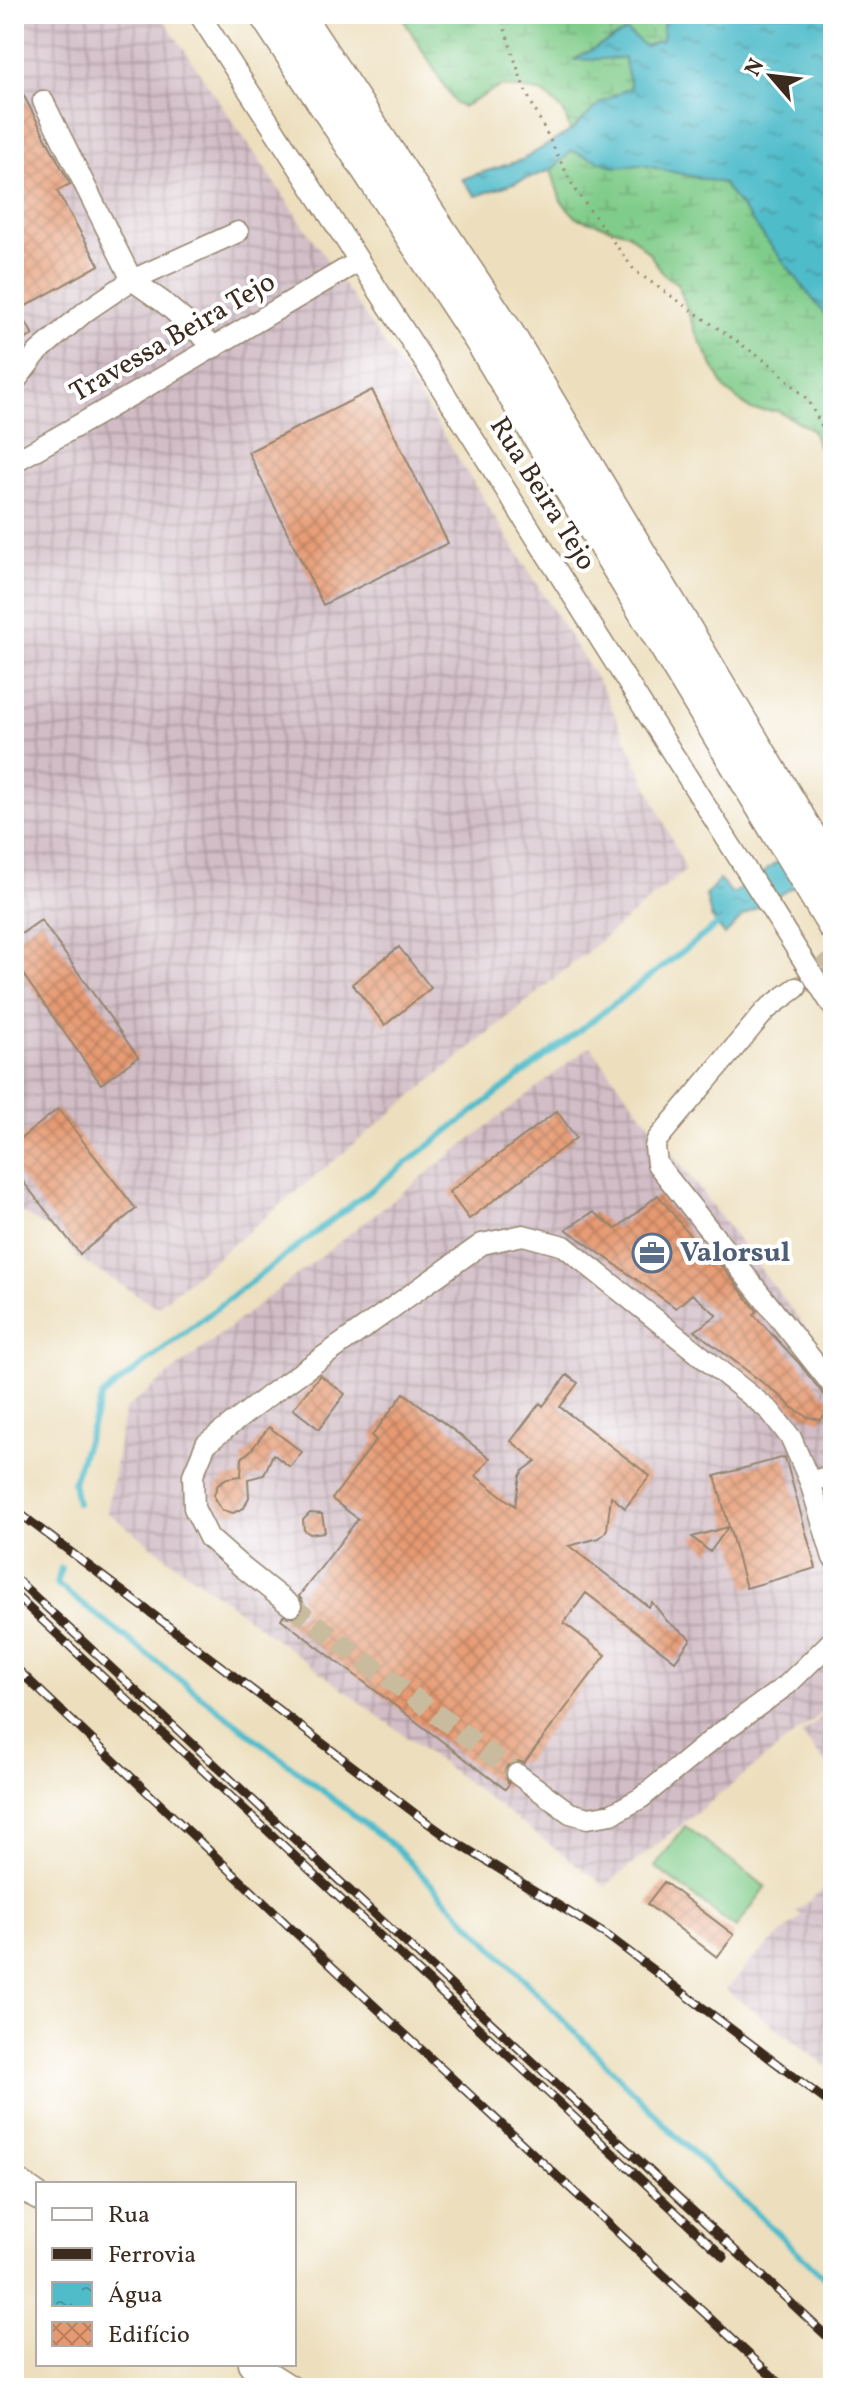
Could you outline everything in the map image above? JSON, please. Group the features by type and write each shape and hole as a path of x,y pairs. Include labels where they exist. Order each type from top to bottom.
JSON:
{"highway":[{"path":"264,14 482,344 792,832 823,883 833,926"},
{"path":"298,14 506,329 792,832"},
{"path":"316,14 358,105"}],"main road":[{"path":"14,2180 36,2196"},
{"path":"254,2366 289,2388"}],"street":[{"name":"Rua Beira Tejo","path":"199,14 833,1007"},
{"path":"43,101 132,280 215,347"},
{"path":"14,383 38,352 86,311 132,280 238,232"},
{"name":"Travessa Beira Tejo","path":"14,462 359,261"},
{"path":"796,988 766,1010 734,1047 662,1133 657,1140 655,1154 657,1164 833,1386"},
{"path":"291,1606 209,1538 194,1508 193,1475 206,1444 482,1244 523,1235 564,1246 770,1411 791,1438 810,1482 828,1525 833,1558"},
{"path":"810,1482 833,1475"},
{"path":"517,1774 570,1813 588,1818 612,1814 641,1798 719,1734 787,1685 833,1640"}],"path":[{"path":"500,14 524,88 575,190 635,271 774,367 807,399 833,446"}],"shaded area":[{"path":"14,14 160,14 414,388 604,691 686,870 157,1307 78,1258 60,1235 14,1208"},
{"path":"590,1046 833,1364 833,1704 605,1886 107,1512 125,1409"},
{"path":"833,1709 833,1771 801,1734"},
{"path":"833,1882 833,2071 726,1990 755,1957 802,1916 796,1911"}],"green space":[{"path":"400,14 789,14 833,90 833,472 828,468 811,429 778,411 751,410 725,389 695,331 678,284 664,275 649,253 628,233 577,218 561,201 551,170 476,196 462,179 522,160 570,131 564,112 544,93 501,86 463,107 455,103"},
{"path":"685,1826 766,1887 736,1928 655,1867"}],"water":[{"path":"664,14 833,14 833,325 722,183 642,165 615,167 572,151 551,170 476,196 462,179 522,160 571,131 600,103 631,87 624,58 573,60 627,31 645,46 662,40"},
{"path":"833,822 833,864 743,916 725,935 711,917 706,895 719,880 733,894"}],"building":[{"path":"14,77 70,184 57,191 99,265 19,310 33,335 14,346"},
{"path":"372,390 448,543 323,605 248,452"},
{"path":"41,920 138,1057 101,1084 14,962 14,939"},
{"path":"399,947 431,988 385,1025 352,984"},
{"path":"58,1109 136,1209 80,1254 14,1170 14,1144"},
{"path":"557,1111 576,1138 469,1219 449,1192"},
{"path":"658,1195 710,1261 715,1258 757,1311 754,1315 823,1394 833,1400 833,1408 820,1420 791,1407 695,1331 717,1315 692,1294 676,1308 566,1229 593,1212 616,1229"},
{"path":"320,1375 345,1394 319,1429 293,1409"},
{"path":"567,1375 578,1383 560,1407 650,1476 625,1508 611,1496 604,1534 569,1546 649,1607 652,1602 667,1621 691,1639 675,1661 586,1593 564,1623 606,1655 524,1763 518,1761 507,1766 504,1773 509,1784 505,1789 281,1619 283,1616 295,1618 302,1613 303,1602 299,1596 358,1519 332,1499 376,1440 372,1436 404,1393 490,1458 476,1476 515,1506 520,1476 536,1461 511,1441 540,1403 543,1406"},
{"path":"269,1427 302,1452 290,1467 273,1454 264,1475 248,1479 249,1497 244,1508 233,1513 222,1510 214,1495 218,1484 227,1478 241,1476 242,1458"},
{"path":"785,1457 816,1568 746,1588 715,1476"},
{"path":"310,1513 322,1514 325,1532 310,1534 304,1530 303,1520"},
{"path":"728,1527 710,1552 692,1537"},
{"path":"664,1882 734,1935 717,1957 647,1904"}],"waterway":[{"path":"77,1503 73,1482 102,1396 717,925"},
{"path":"61,1568 57,1584 396,1848 685,2145 833,2286"}],"tunnel":[{"path":"799,986 833,960"},
{"path":"291,1606 517,1774"}],"railway":[{"path":"14,1509 421,1818 608,1936 833,2106"},
{"path":"14,1577 833,2342"},
{"path":"14,1594 724,2257"},
{"path":"14,1666 785,2388"}],"place":[{"name":"Valorsul","path":"652,1253"}]}
